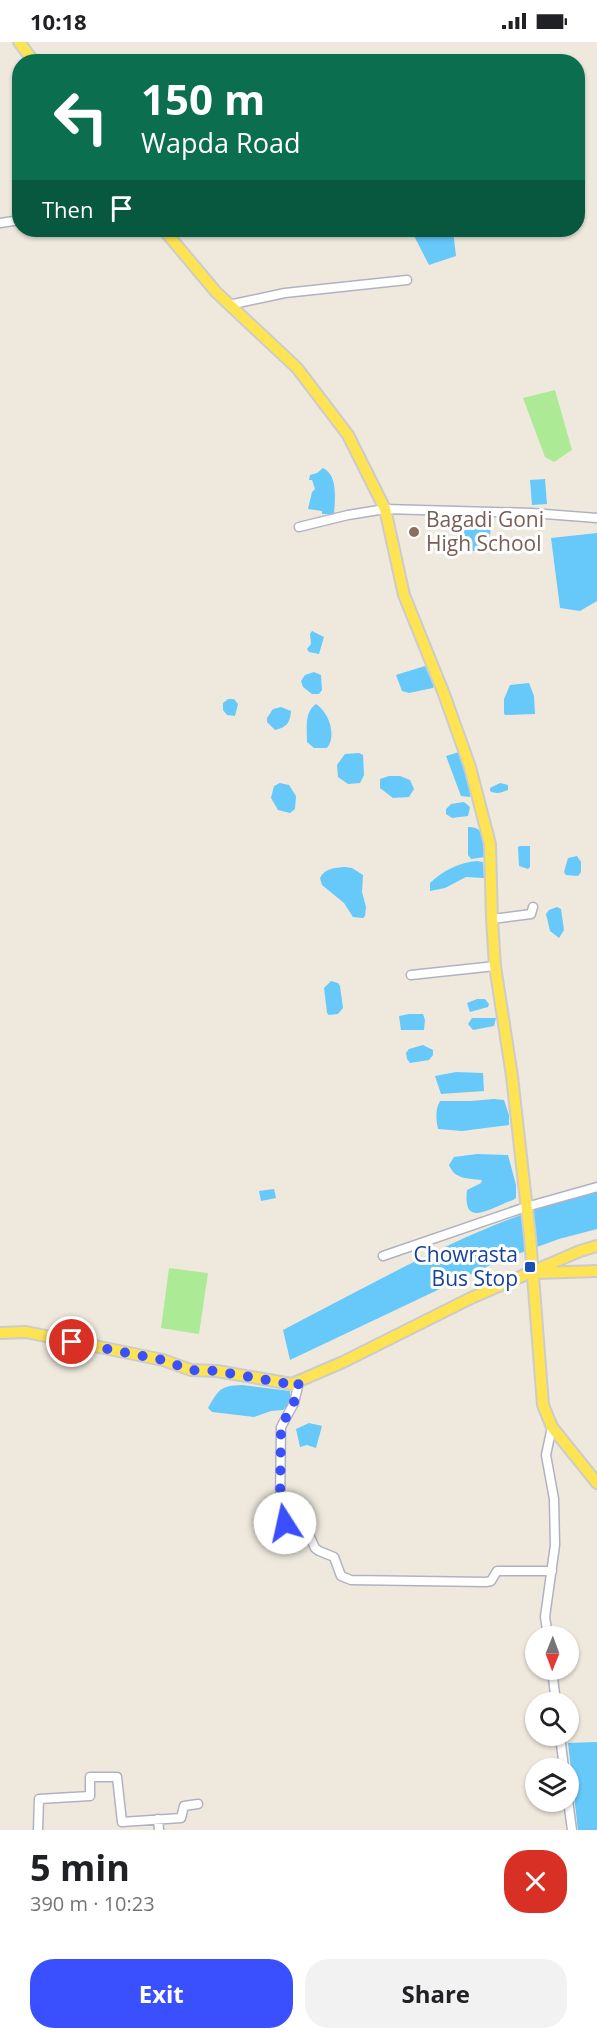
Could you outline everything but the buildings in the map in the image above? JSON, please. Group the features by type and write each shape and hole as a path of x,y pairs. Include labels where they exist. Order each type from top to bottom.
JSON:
{"main road":[{"path":"170,237 216,292 297,368 348,435 385,509 404,595 444,694 470,767 490,844 495,966 512,1076 543,1405 552,1426 597,1483"},
{"path":"0,1333 26,1332 163,1360 190,1370 217,1371 283,1383 299,1382 471,1298 580,1251 597,1246"},
{"path":"532,1273 597,1271"}],"street":[{"path":"229,305 285,293 407,280"},
{"path":"299,527 385,509 532,513 597,518"},
{"path":"492,919 531,914 534,907"},
{"path":"411,975 495,966"},
{"path":"382,1256 526,1207 597,1187"},
{"path":"299,1382 294,1402 281,1427 280,1506 285,1523 310,1538 319,1551 334,1557 341,1576 351,1580 486,1582 492,1581 497,1571 552,1571"},
{"path":"546,1626 545,1617 555,1545 554,1499 546,1455 552,1426"},
{"path":"38,1830 39,1799 90,1796 90,1777 117,1777 122,1822 181,1818 184,1806 198,1804"},
{"path":"570,1812 572,1830"},
{"path":"158,1820 159,1830"}],"green space":[{"path":"555,390 572,450 554,462 545,457 523,398"},
{"path":"169,1268 208,1273 199,1334 161,1328"}],"water":[{"path":"415,237 454,237 456,256 429,265"},
{"path":"323,468 328,471 333,482 334,514 322,514 322,511 308,509 312,492 315,489 312,480 309,480 310,475"},
{"path":"545,479 547,504 532,505 530,480"},
{"path":"464,520 491,522 489,552 462,550"},
{"path":"597,533 597,601 580,611 560,608 551,538"},
{"path":"312,631 324,637 319,654 309,652 307,649 311,644"},
{"path":"425,666 433,688 409,693 402,691 396,675"},
{"path":"314,672 321,675 322,690 319,694 312,694 303,687 301,681 305,675"},
{"path":"529,683 534,696 535,714 505,715 504,699 510,685"},
{"path":"228,699 234,699 238,704 235,716 227,715 223,710 223,703"},
{"path":"316,704 325,713 330,724 331,737 327,748 314,748 307,742 308,716"},
{"path":"281,707 291,711 290,719 285,726 275,730 267,722 267,718 273,709"},
{"path":"459,752 471,791 470,797 461,796 446,756"},
{"path":"345,754 363,755 364,775 360,783 348,784 338,777 337,765"},
{"path":"400,776 410,780 414,789 409,797 393,798 380,788 380,779"},
{"path":"280,783 289,785 296,796 295,809 290,813 278,810 271,798 274,786"},
{"path":"500,783 508,785 508,790 497,793 490,791 490,788"},
{"path":"464,802 470,807 468,816 452,818 446,814 446,809 451,804"},
{"path":"468,827 474,827 481,832 485,857 471,859 468,855"},
{"path":"530,846 530,867 528,869 519,866 518,847"},
{"path":"577,856 581,862 581,872 578,876 566,875 564,872 568,858"},
{"path":"483,862 484,878 466,877 445,888 430,891 430,883 446,871 464,863"},
{"path":"345,867 352,868 363,875 362,892 366,907 363,918 353,917 344,903 322,885 320,878 324,872"},
{"path":"557,907 561,909 564,930 559,938 550,931 546,914"},
{"path":"331,981 340,986 343,1008 338,1014 329,1015 324,988"},
{"path":"485,999 489,1004 488,1007 470,1012 467,1003"},
{"path":"423,1014 424,1030 401,1030 399,1016"},
{"path":"472,1018 496,1018 494,1026 473,1030 468,1024"},
{"path":"423,1045 433,1050 433,1055 429,1060 410,1063 406,1053 409,1049"},
{"path":"456,1072 483,1073 484,1091 441,1094 435,1076"},
{"path":"504,1100 509,1115 509,1125 462,1131 438,1129 436,1115 440,1101"},
{"path":"477,1154 508,1155 516,1185 516,1198 480,1213 474,1213 469,1209 467,1190 481,1183 482,1180 458,1176 449,1165 454,1157"},
{"path":"274,1189 276,1198 261,1201 259,1191"},
{"path":"597,1192 597,1229 559,1239 501,1260 290,1360 283,1330 397,1270 475,1233 555,1203"},
{"path":"242,1385 290,1391 290,1403 283,1410 271,1411 254,1417 212,1412 208,1408 221,1390 229,1386"},
{"path":"309,1423 322,1426 316,1448 307,1445 300,1447 296,1429"},
{"path":"597,1742 597,1830 578,1830 576,1812 579,1812 579,1758 570,1758 568,1746 579,1746 579,1743"}],"place":[{"name":"Bagadi Goni High School","path":"414,532"},
{"name":"Chowrasta Bus Stop","path":"530,1267"}],"route":[{"path":"72,1342 163,1360 190,1370 217,1371 292,1384 299,1382 294,1402 281,1427 280,1506 285,1523"}]}
